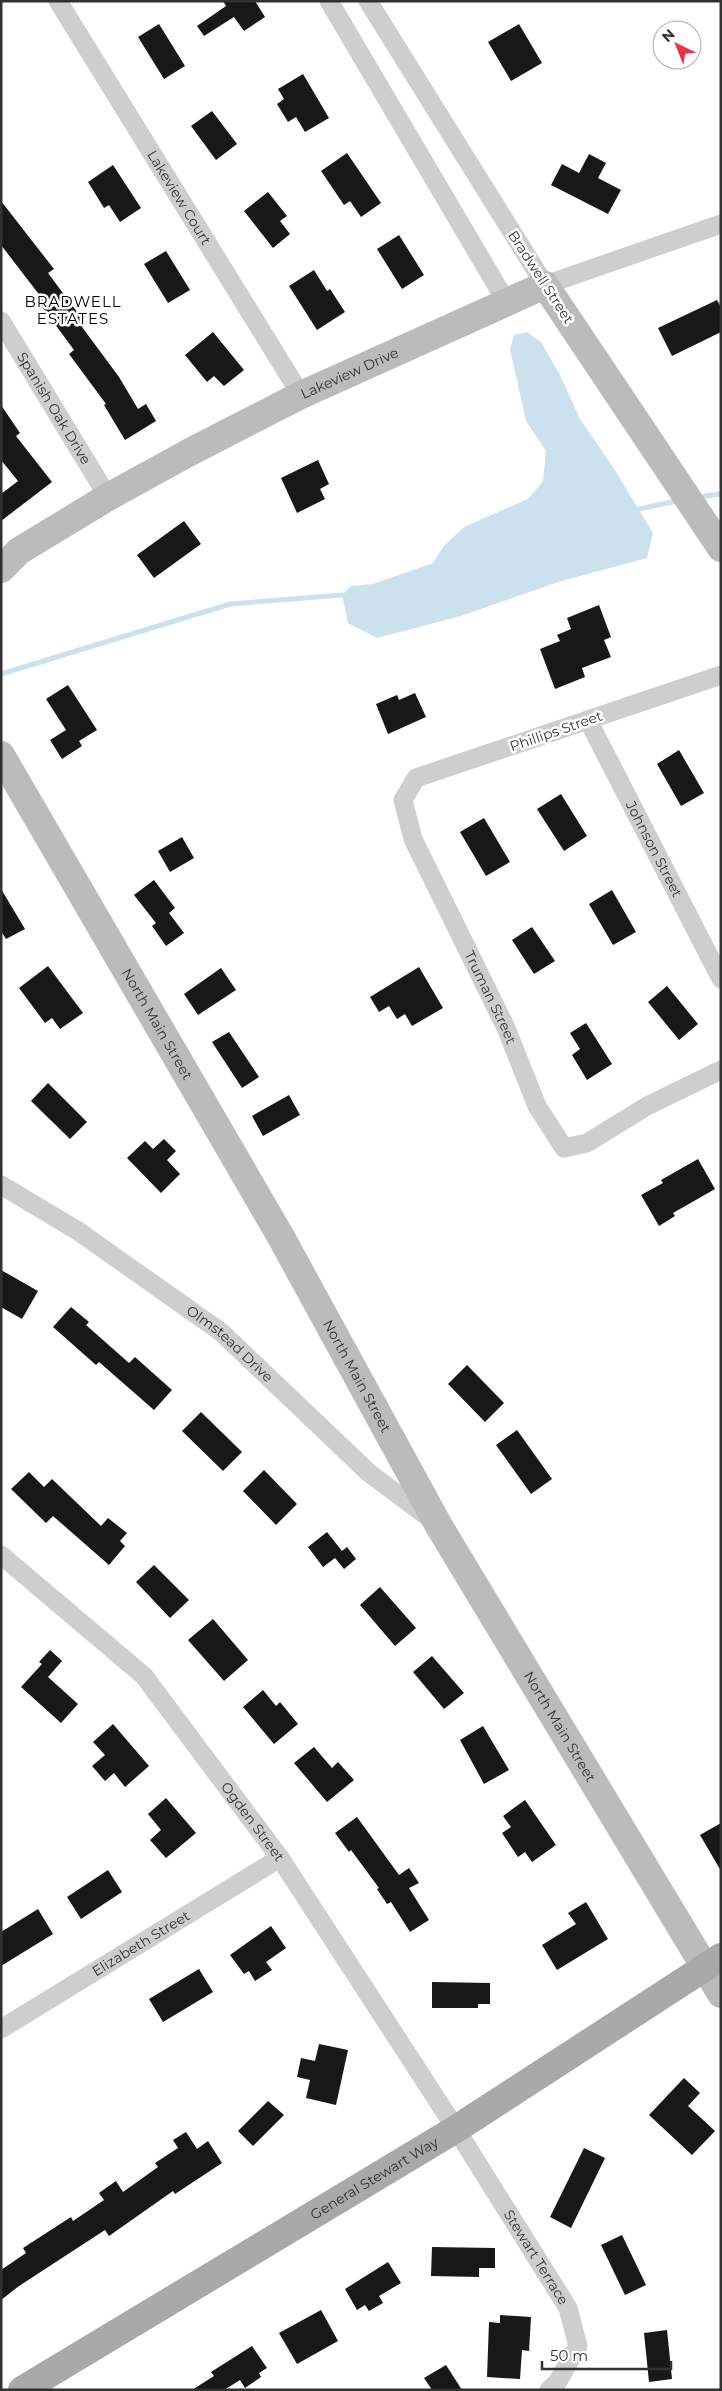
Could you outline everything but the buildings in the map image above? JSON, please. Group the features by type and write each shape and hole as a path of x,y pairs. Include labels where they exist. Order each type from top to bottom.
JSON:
{"main road":[{"name":"General Stewart Way","path":"22,2390 456,2129 713,1962"}],"street":[{"name":"Lakeview Court","path":"58,1 301,394"},
{"path":"329,1 507,303"},
{"name":"Bradwell Street","path":"368,1 545,285 721,548"},
{"name":"Lakeview Drive","path":"1,569 19,551 108,497 301,394 545,285 721,224"},
{"name":"Spanish Oak Drive","path":"4,332 108,497"},
{"name":"Phillips Street","path":"403,800 416,778 721,675"},
{"name":"Johnson Street","path":"588,720 721,978"},
{"name":"North Main Street","path":"1,755 281,1237 439,1526 713,1962 721,1994"},
{"name":"Truman Street","path":"403,800 413,839 506,1028 537,1106 564,1148 587,1143 608,1132 647,1106 721,1070"},
{"name":"Olmstead Drive","path":"1,1185 78,1231 221,1332 369,1473 439,1526"},
{"name":"Ogden Street","path":"1,1555 144,1676 280,1858 456,2129"},
{"name":"Elizabeth Street","path":"1,2029 280,1858"},
{"name":"Stewart Terrace","path":"456,2129 568,2308 578,2346 557,2383 549,2390"}],"water":[{"path":"527,332 541,342 560,375 580,419 613,467 653,533 647,558 558,582 461,616 377,638 348,623 342,595 351,586 373,584 433,563 444,546 464,527 528,499 543,481 546,451 526,421 510,349 514,335"}],"waterway":[{"path":"705,496 721,494"},
{"path":"639,509 672,502"},
{"path":"1,674 230,604 342,595"}],"district":[{"name":"BRADWELL ESTATES","path":"73,310"}]}
